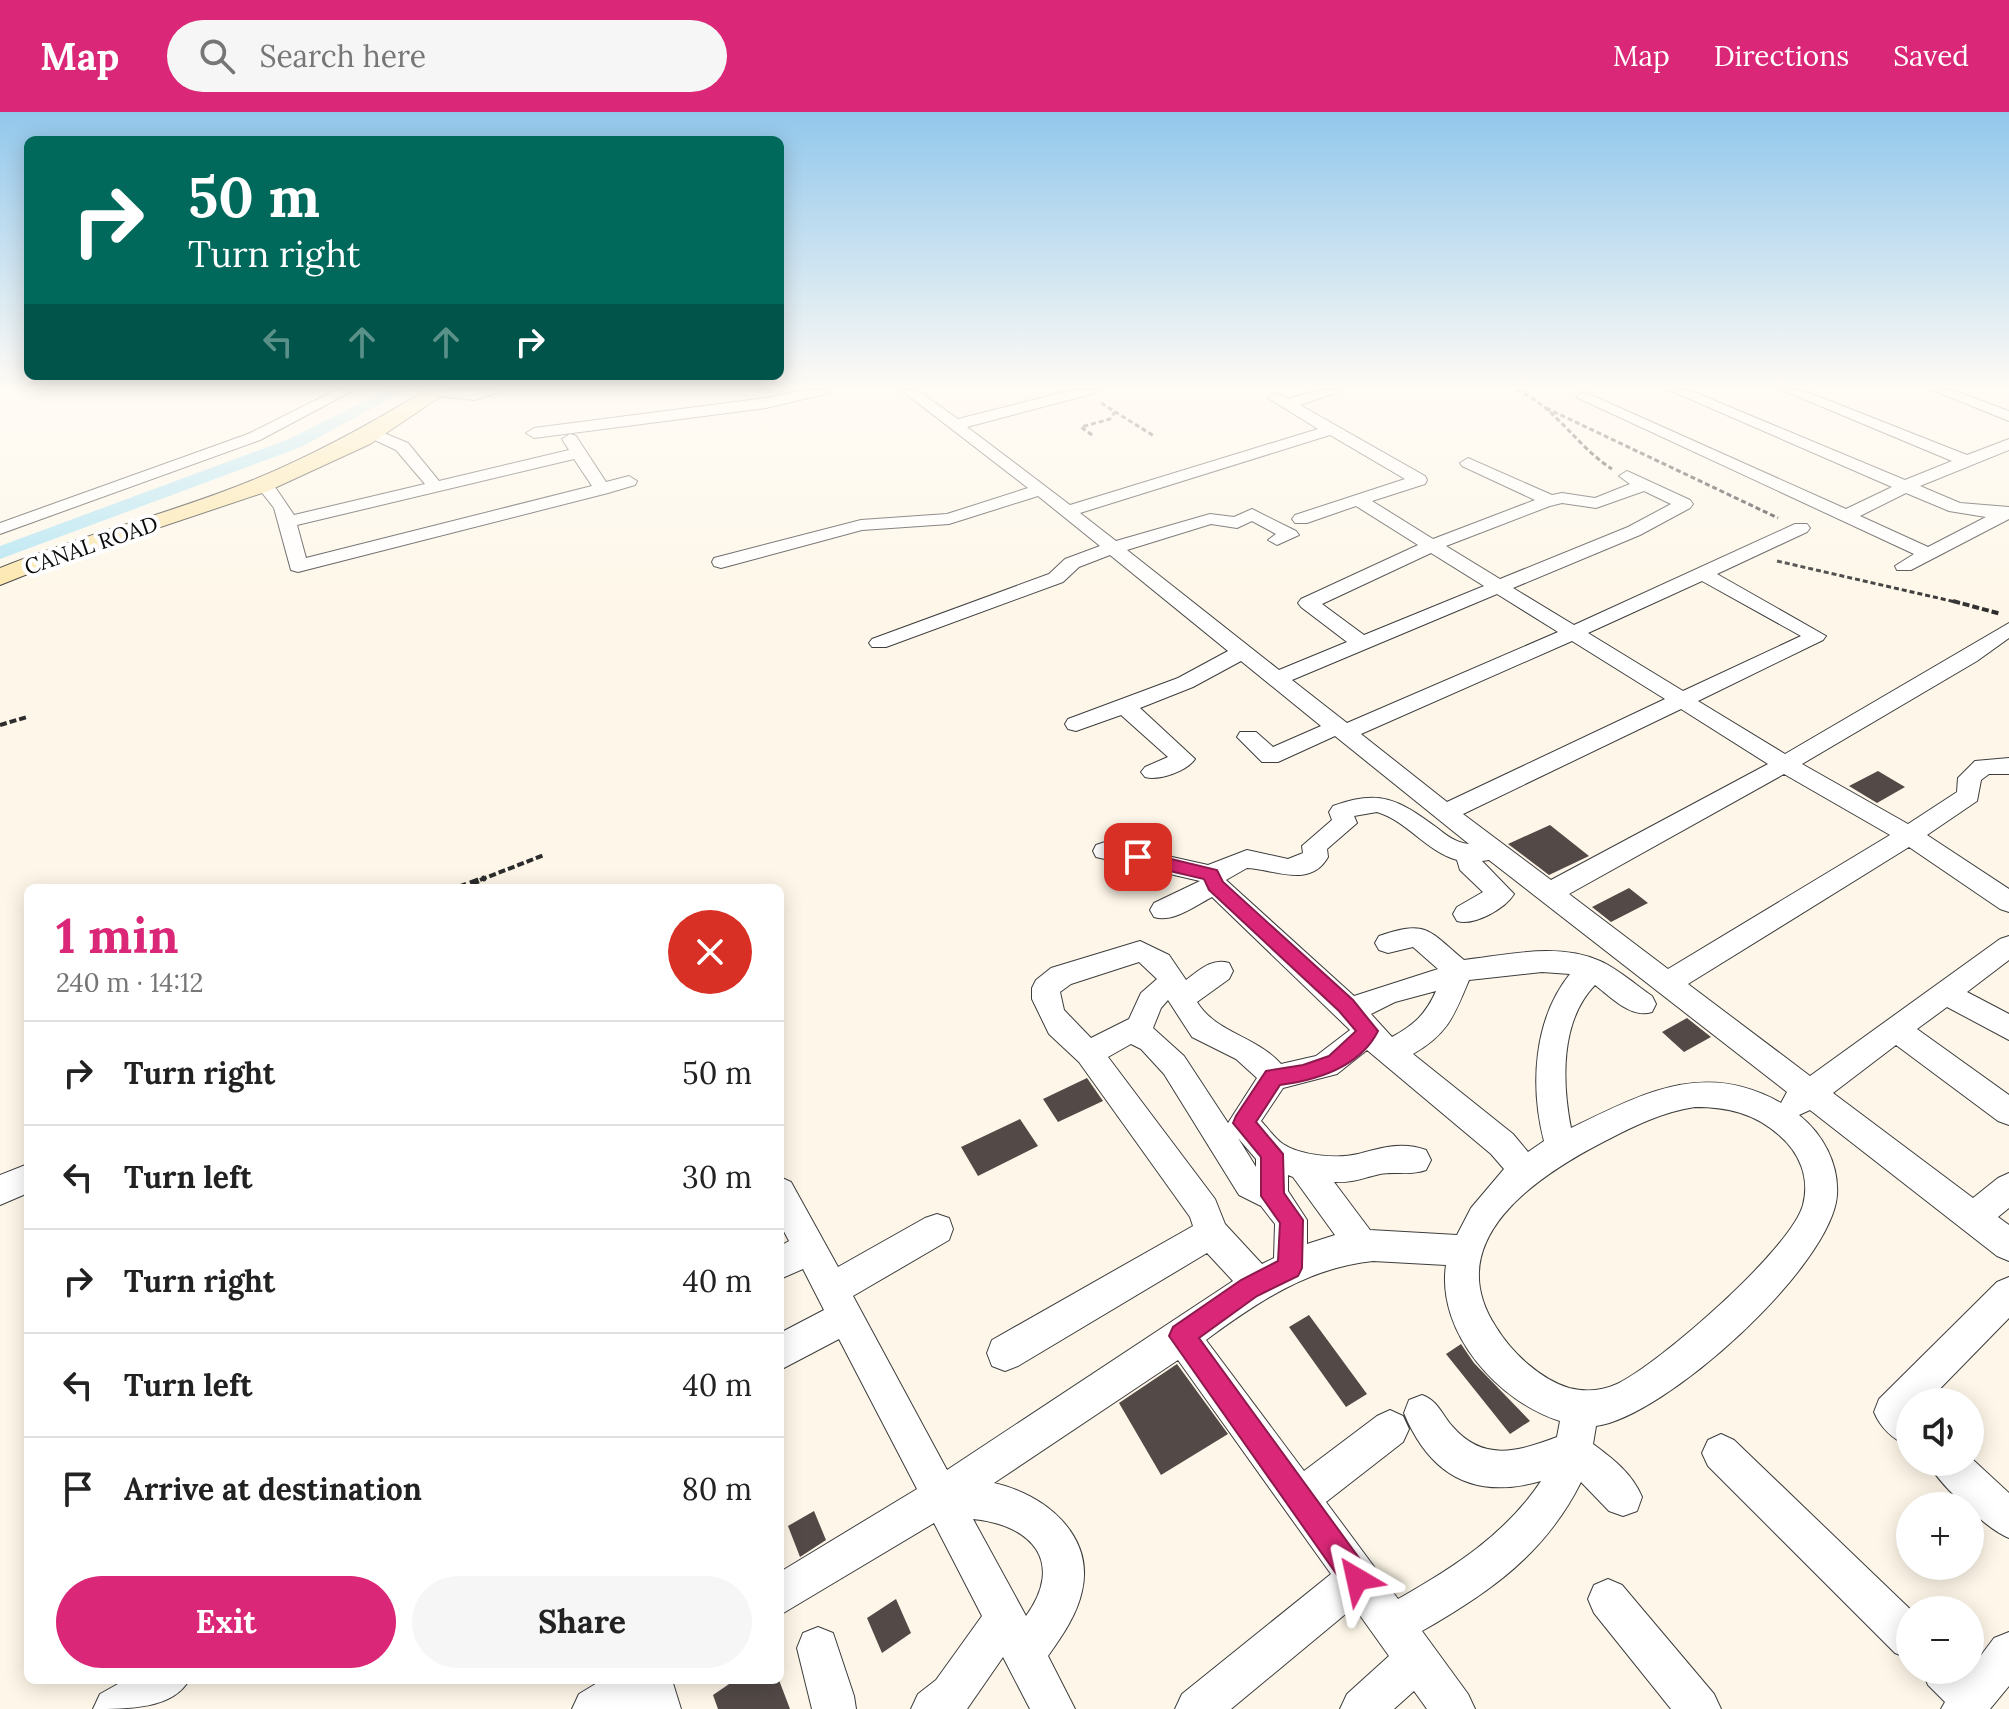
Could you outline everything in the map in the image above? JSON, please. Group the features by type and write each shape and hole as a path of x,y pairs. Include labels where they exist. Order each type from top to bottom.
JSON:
{"street":[{"path":"0,529 178,465"},
{"name":"CANAL ROAD","path":"0,577 59,553 260,486 305,465"},
{"path":"419,465 435,487"},
{"path":"286,522 529,465"},
{"path":"585,465 602,489"},
{"path":"1007,465 1445,813 1482,852 1549,893 2009,1245"},
{"path":"1067,511 1218,465"},
{"path":"1301,519 1419,480 1392,465"},
{"path":"1471,465 1551,501"},
{"path":"1733,465 1929,554"},
{"path":"1858,465 1955,507 2007,513"},
{"path":"1846,516 1957,465"},
{"path":"1275,679 1634,531 1684,504 1636,480 1596,503 1562,498 1433,546 1308,603 1362,643"},
{"path":"260,486 268,488 278,499 298,566 629,481"},
{"path":"721,562 861,525 949,519 1040,490"},
{"path":"1358,500 1785,764 1909,835 2009,902"},
{"path":"1904,566 2007,513"},
{"path":"879,643 922,624 1008,598 1056,578 1083,557 1210,519 1237,523 1252,514 1290,535 1277,540"},
{"path":"1248,737 1270,757 1573,633 1801,528"},
{"path":"1445,813 1816,636 1703,574"},
{"path":"1549,893 1785,764 1970,657 2009,629"},
{"path":"1076,724 1227,664 1241,651"},
{"path":"1124,706 1184,759 1153,772"},
{"path":"1667,983 1969,795 1970,778 1983,766 2009,766"},
{"path":"1163,910 1243,859 1255,859 1279,868 1309,863 1316,857 1314,846 1345,823 1341,812 1362,803 1404,815 1456,851 1482,852"},
{"path":"1105,851 1213,880 1389,1053 1502,1144 1525,1171"},
{"path":"1466,914 1501,894 1469,864 1482,852"},
{"path":"1388,943 1418,936 1459,971"},
{"path":"1779,1116 2009,946"},
{"path":"1258,1284 1211,1233 1204,1210 1089,1053 1056,1025 1045,1003 1046,988 1061,976 1140,951 1151,954 1178,991 1195,1022 1212,1038 1241,1048 1274,1077 1303,1074 1336,1062 1360,1022 1370,998 1438,982 1459,971 1533,961 1564,961 1593,969 1642,1004"},
{"path":"1561,1147 1552,1122 1549,1084 1555,1047 1562,1015 1576,982 1593,969"},
{"path":"1089,1053 1140,1026 1146,1002 1158,991 1178,991 1219,971"},
{"path":"1389,1053 1421,1035 1438,1019 1459,971"},
{"path":"1946,993 2009,1028"},
{"path":"1896,1029 2009,1112"},
{"path":"1132,1031 1151,1041 1174,1065 1250,1185 1272,1196 1291,1220 1290,1268"},
{"path":"1274,1077 1243,1123 1272,1154 1304,1167 1354,1169 1381,1160 1415,1160"},
{"path":"1694,1094 1717,1094 1749,1102 1779,1116 1793,1127 1807,1144 1818,1168 1821,1195 1806,1235 1757,1291 1687,1356 1626,1397 1602,1408 1581,1409 1559,1403 1530,1389 1512,1373 1477,1331 1462,1298 1465,1251 1509,1185 1561,1147 1653,1104 1694,1094"},
{"path":"1272,1154 1272,1196"},
{"path":"1304,1167 1363,1247"},
{"path":"0,1190 24,1180"},
{"path":"1973,1218 2009,1188"},
{"path":"784,1209 795,1255 839,1303 1052,1709"},
{"path":"784,1349 937,1229"},
{"path":"1005,1353 1211,1233"},
{"path":"784,1593 941,1496 1258,1284 1316,1255 1363,1247 1465,1251"},
{"path":"1916,1388 2009,1294"},
{"path":"1182,1336 1453,1709"},
{"path":"1390,1626 1468,1583 1511,1547 1537,1519 1568,1468 1581,1409"},
{"path":"1299,1499 1406,1421 1435,1437 1464,1463 1497,1473 1533,1466 1572,1451"},
{"path":"1572,1451 1605,1477 1623,1497"},
{"path":"1721,1453 1896,1624"},
{"path":"1962,1476 2009,1519"},
{"path":"933,1709 1014,1636 1053,1611 1063,1586 1059,1547 1037,1518 1007,1505 941,1496"},
{"path":"1197,1709 1357,1579"},
{"path":"1608,1599 1699,1709"},
{"path":"818,1648 834,1709"},
{"path":"1959,1693 2009,1653"},
{"path":"1362,1709 1416,1660"},
{"path":"115,1709 161,1684"},
{"path":"594,1709 635,1684"},
{"path":"652,1684 659,1709"}],"path":[{"path":"1609,465 1636,480"},
{"path":"1666,465 1801,528"},
{"path":"1745,555 1896,586 2009,616"},
{"path":"0,725 27,717"},
{"path":"468,884 544,855"}],"building":[{"path":"1878,771 1905,787 1877,803 1849,786"},
{"path":"1550,825 1589,856 1549,875 1508,844"},
{"path":"1629,888 1648,903 1611,922 1592,907"},
{"path":"1687,1018 1711,1037 1684,1052 1662,1032"},
{"path":"1087,1078 1103,1101 1058,1122 1043,1099"},
{"path":"1020,1119 1038,1146 978,1176 961,1147"},
{"path":"1309,1315 1367,1394 1346,1407 1289,1327"},
{"path":"1461,1344 1474,1363 1530,1421 1510,1434 1446,1354"},
{"path":"1177,1364 1228,1434 1161,1475 1119,1403"},
{"path":"814,1511 826,1540 800,1557 788,1526"},
{"path":"896,1599 911,1633 882,1653 867,1618"},
{"path":"729,1684 781,1684 790,1709 718,1709 713,1695"}],"waterway":[{"path":"0,553 237,465"}],"route":[{"path":"1138,857 1211,875 1215,885 1346,1006 1368,1031 1336,1062 1303,1074 1274,1077 1268,1091 1243,1123 1272,1154 1272,1196 1291,1220 1290,1268 1249,1288 1182,1336 1357,1579"}]}
